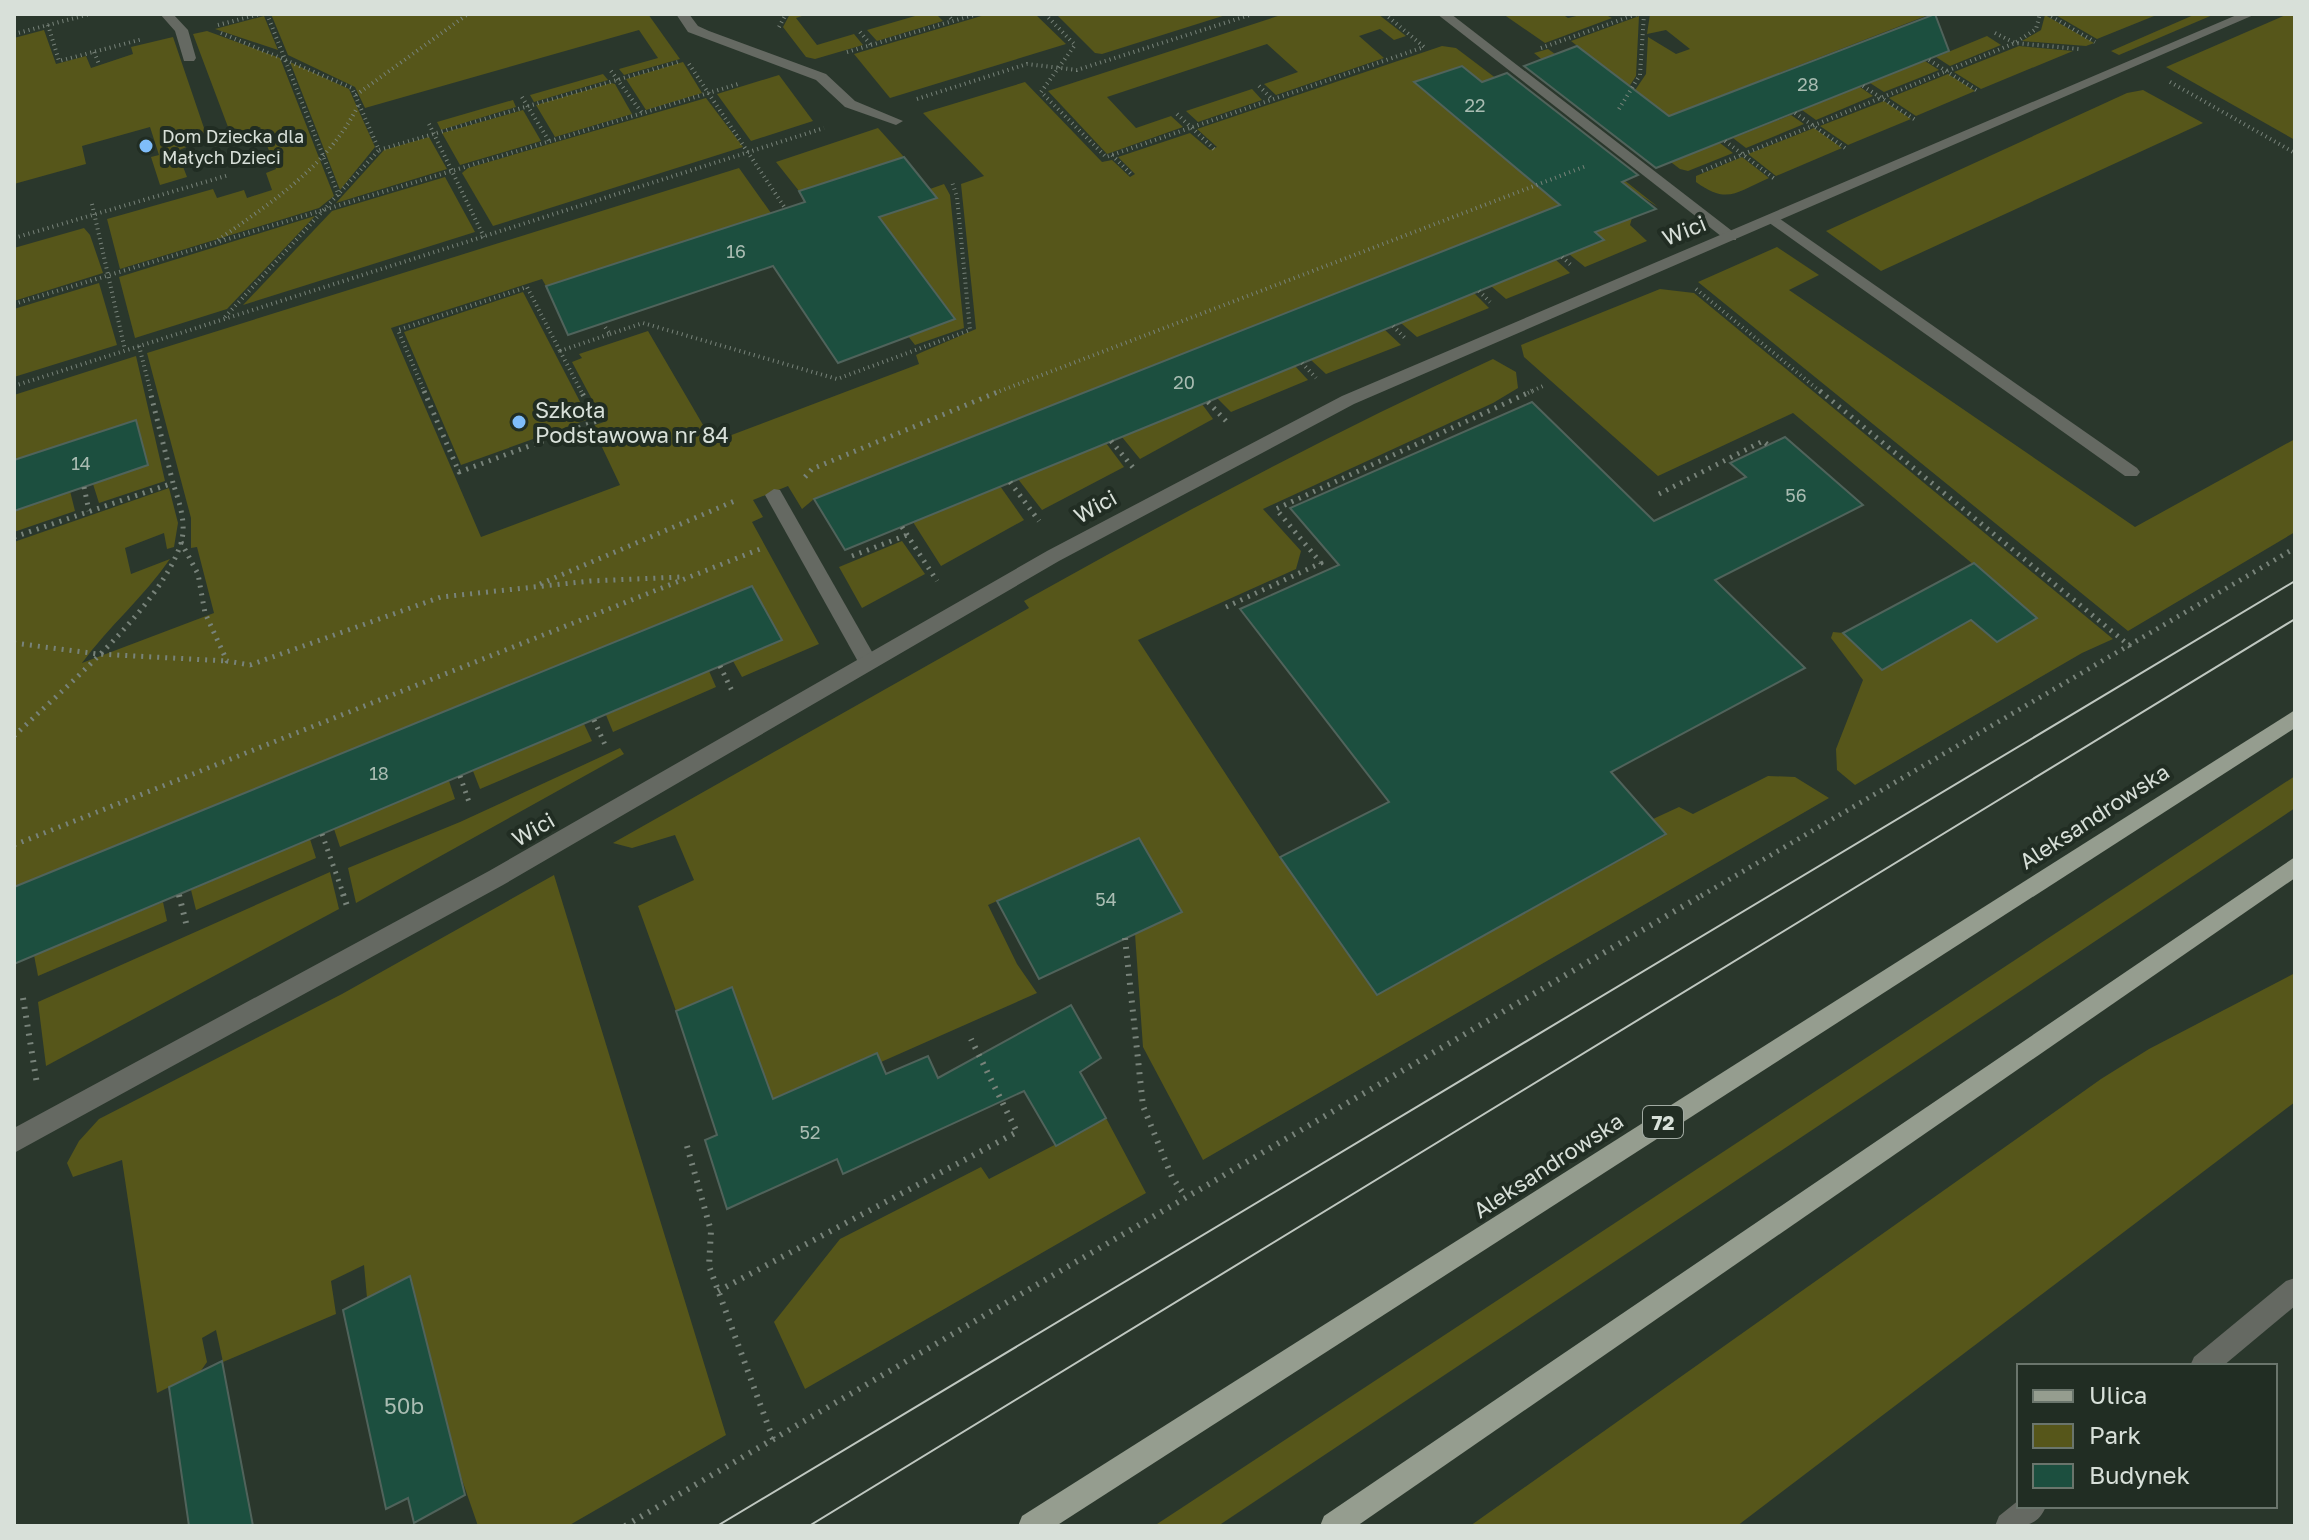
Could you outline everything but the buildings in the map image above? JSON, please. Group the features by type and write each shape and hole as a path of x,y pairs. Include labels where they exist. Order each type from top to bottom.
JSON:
{"main road":[{"name":"Aleksandrowska","path":"1032,1526 2295,718"},
{"path":"1334,1526 2295,866"}],"street":[{"path":"166,14 181,30 189,58"},
{"path":"682,14 693,29 821,77 850,104 896,121"},
{"path":"1443,14 1731,237"},
{"name":"Wici","path":"14,1141 496,878 1066,549 1348,400 2250,14"},
{"path":"1773,219 2131,472"},
{"path":"774,495 868,662"},
{"path":"2205,1364 2295,1290"},
{"path":"2009,1526 2031,1508"}],"path":[{"path":"14,34 90,14"},
{"path":"260,14 207,28 285,57 352,88 379,150"},
{"path":"267,14 339,196"},
{"path":"356,95 468,14"},
{"path":"779,27 786,14"},
{"path":"947,14 953,21"},
{"path":"14,304 977,14"},
{"path":"1045,14 1075,45 1041,92 1106,157 1424,47 1385,14"},
{"path":"14,386 1027,64 1077,70 1253,14"},
{"path":"1616,14 1623,19"},
{"path":"1503,61 1637,14"},
{"path":"1614,117 1640,75 1644,14"},
{"path":"1663,186 2015,43 2036,29 2040,14"},
{"path":"2047,14 2119,58 2137,63 2295,153"},
{"path":"48,25 59,61 181,30"},
{"path":"860,32 871,45"},
{"path":"1995,33 2015,43 2088,49"},
{"path":"94,52 99,64"},
{"path":"223,319 379,150 686,59 785,208"},
{"path":"1929,60 1983,94"},
{"path":"611,71 642,113"},
{"path":"1259,86 1272,99"},
{"path":"1863,86 1917,121"},
{"path":"522,97 549,141"},
{"path":"213,243 323,157 354,118 359,103"},
{"path":"1795,113 1849,150"},
{"path":"1177,114 1214,149"},
{"path":"429,124 484,237"},
{"path":"1725,141 1777,181"},
{"path":"798,474 1171,322 1621,153"},
{"path":"1112,155 1133,176"},
{"path":"14,238 229,175"},
{"path":"560,351 643,323 837,379 970,330 957,197 952,182"},
{"path":"92,204 125,350"},
{"path":"1666,263 2131,647"},
{"path":"527,287 560,351 597,421 459,472 398,330 527,287"},
{"path":"603,324 610,334"},
{"path":"14,736 98,654 154,592 175,561 184,519 139,346"},
{"path":"1302,363 1319,382"},
{"path":"1226,607 1321,563 1276,509 1543,386"},
{"path":"1208,402 1226,421"},
{"path":"1111,441 1135,470"},
{"path":"1659,494 1763,441 1768,445"},
{"path":"774,495 800,484 812,469"},
{"path":"1010,482 1039,521"},
{"path":"14,537 173,483"},
{"path":"84,487 89,511"},
{"path":"534,587 741,498"},
{"path":"902,527 938,582"},
{"path":"14,845 689,576 798,537"},
{"path":"181,542 198,574 205,613 227,661"},
{"path":"625,1526 1185,1196 2131,647 2295,548"},
{"path":"14,643 98,654 250,665 441,597 689,576"},
{"path":"720,666 733,693"},
{"path":"594,720 606,747"},
{"path":"460,776 470,805"},
{"path":"322,834 347,906"},
{"path":"179,895 187,927"},
{"path":"1125,938 1143,1106 1172,1177 1185,1196"},
{"path":"23,998 33,1073"},
{"path":"718,1291 1017,1132 971,1039"},
{"path":"687,1146 711,1231 709,1266 773,1439"}],"green space":[{"path":"1596,13 1612,18 1545,43 1503,14 1562,14 1568,18"},
{"path":"271,14 648,14 680,59 624,75 619,69 658,58 639,30 365,108 355,87 288,55"},
{"path":"790,14 808,14 796,18 817,45 854,34 863,45 815,59 806,57 783,27"},
{"path":"922,14 936,14 943,21 877,41 867,30"},
{"path":"988,14 1035,14 1066,44 890,98 854,54"},
{"path":"1056,14 1229,14 1102,54 1095,53"},
{"path":"1284,14 1378,14 1406,36 1394,40 1380,29 1359,36 1384,58 1276,95 1264,84 1298,72 1267,44 1107,97 1136,128 1171,116 1183,127 1107,154 1048,91"},
{"path":"1650,14 1931,14 1648,124 1688,155 1720,143 1733,153 1688,171 1680,169 1615,120 1646,74 1648,37 1676,54 1690,49 1666,30 1647,34"},
{"path":"2054,14 2159,14 2097,39"},
{"path":"2196,14 2215,14 2119,55 2111,51"},
{"path":"2288,14 2295,14 2295,140 2166,67"},
{"path":"2045,15 2094,43 2086,46 2022,41 2041,30"},
{"path":"264,16 278,50 215,29"},
{"path":"1639,16 1636,76 1610,116 1534,53 1548,49 1555,54 1595,60 1571,41"},
{"path":"44,30 56,64 86,56 91,68 133,54 131,47 173,37 205,131 196,143 177,151 187,177 160,185 151,157 159,155 150,127 82,146 86,164 14,184 14,38"},
{"path":"207,31 280,58 334,196 319,208 120,269 107,219 213,189 217,198 244,190 247,198 272,190 266,173 276,169 260,127 246,131 228,127 193,34"},
{"path":"1987,36 2001,45 1950,66 1936,57"},
{"path":"1442,46 1456,48 1497,79 1485,84 1462,66 1415,83 1510,163 1558,144 1550,121 1658,207 1638,194 1615,203 1632,218 1630,225 1647,241 1585,267 1569,254 1561,205 814,499 802,509 788,486 753,500 763,517 752,522 819,644 742,677 733,661 781,640 752,586 14,887 14,542 169,488 178,523 174,547 167,549 164,533 125,548 131,574 170,559 82,663 214,613 197,547 191,548 191,518 147,353 739,168 771,213 546,286 542,279 391,328 481,537 620,485 592,426 604,422 572,362 582,358 579,354 648,331 713,442 919,364 916,355 976,329 961,184 984,176 923,113 1025,82 1102,162 1112,160 1130,177 1135,174 1118,157 1190,133 1210,150 1217,147 1197,129"},
{"path":"2019,46 2073,51 1981,89 1954,72"},
{"path":"1925,61 1939,70 1884,92 1870,83"},
{"path":"290,62 349,89 375,147 340,190"},
{"path":"683,62 702,93 646,110 626,79"},
{"path":"603,74 608,80 534,102 530,95"},
{"path":"1948,74 1975,91 1916,116 1889,98"},
{"path":"779,75 813,121 751,141 717,94"},
{"path":"615,84 632,114 555,137 536,105"},
{"path":"1860,87 1873,96 1816,120 1802,110"},
{"path":"1252,89 1262,100 1198,122 1186,111"},
{"path":"2143,90 2203,123 1881,271 1826,231 2127,93"},
{"path":"706,98 743,147 493,226 462,173 468,168"},
{"path":"513,100 516,107 441,130 437,122"},
{"path":"1884,101 1911,119 1848,145 1820,126"},
{"path":"523,110 541,141 460,165 442,133"},
{"path":"1791,115 1804,124 1746,148 1733,138"},
{"path":"878,128 904,157 799,191 776,162"},
{"path":"1814,128 1842,148 1776,176 1748,154"},
{"path":"429,137 447,169 336,203 384,150"},
{"path":"1742,157 1769,178 1724,195 1696,182 1696,176"},
{"path":"445,177 475,232 243,305 332,211"},
{"path":"944,184 950,195 964,328 915,345 908,336 955,318 904,250 874,260 849,227 936,198 930,189"},
{"path":"315,216 227,309 135,338 119,277"},
{"path":"84,228 90,235 103,273 14,301 14,248"},
{"path":"1777,247 1819,275 1789,290 2135,527 2295,439 2295,532 2128,631 1698,282"},
{"path":"1556,260 1570,273 1506,299 1491,286"},
{"path":"99,283 117,345 14,377 14,309"},
{"path":"1660,289 1694,293 2113,639 2082,653 1855,785 1837,770 1836,749 1863,680 1831,638 1833,632 1843,633 1882,669 1971,620 1997,642 2037,618 1793,413 1658,476 1524,357 1521,345"},
{"path":"523,292 589,419 461,465 404,332"},
{"path":"1474,293 1489,308 1417,337 1401,323"},
{"path":"1385,330 1401,345 1326,374 1311,360"},
{"path":"136,356 165,481 99,503 93,484 148,465 135,420 14,460 14,395"},
{"path":"1493,359 1516,372 1518,388 1493,403 1263,509 1301,551 1296,569 1138,640 1280,857 1377,995 1666,835 1653,819 1679,807 1693,814 1768,776 1795,777 1829,798 1203,1160 1143,1047 1135,934 1182,912 1139,838 988,905 1017,964 1037,993 881,1062 876,1053 781,1095 784,1105 776,1109 732,987 676,1011 638,906 694,880 675,835 632,848 613,843 1029,608 1024,601 1082,569 1315,445"},
{"path":"1295,366 1308,380 1231,412 1217,398"},
{"path":"1202,404 1213,419 1140,459 1122,437"},
{"path":"1106,443 1124,467 1042,510 1018,479"},
{"path":"1000,486 1024,520 941,566 913,522"},
{"path":"70,491 75,511 14,532 14,511"},
{"path":"902,541 925,574 862,608 839,567"},
{"path":"709,671 716,687 613,732 606,715"},
{"path":"584,724 592,741 480,789 473,771"},
{"path":"620,748 624,754 356,903 348,868 460,822"},
{"path":"2295,776 2295,808 1218,1526 1154,1526"},
{"path":"449,781 455,799 340,847 334,829"},
{"path":"310,839 316,858 196,910 191,890"},
{"path":"330,872 339,909 46,1066 38,1002"},
{"path":"554,875 726,1435 568,1526 478,1526 459,1471 410,1276 367,1298 364,1265 331,1281 336,1314 223,1362 216,1330 202,1338 207,1362 200,1372 157,1393 122,1160 73,1177 67,1163 79,1141 99,1119 342,994"},
{"path":"163,902 167,921 38,976 34,955"},
{"path":"2295,973 2295,1102 1737,1526 1470,1526 2101,1079 2149,1049"},
{"path":"1106,1118 1146,1193 805,1389 774,1322 840,1239 981,1167 989,1179"}],"tram line":[{"path":"717,1526 2295,581"},
{"path":"809,1526 2295,619"}],"place":[{"name":"Dom Dziecka dla Małych Dzieci","path":"146,146"},
{"name":"Szkoła Podstawowa nr 84","path":"519,422"}]}
